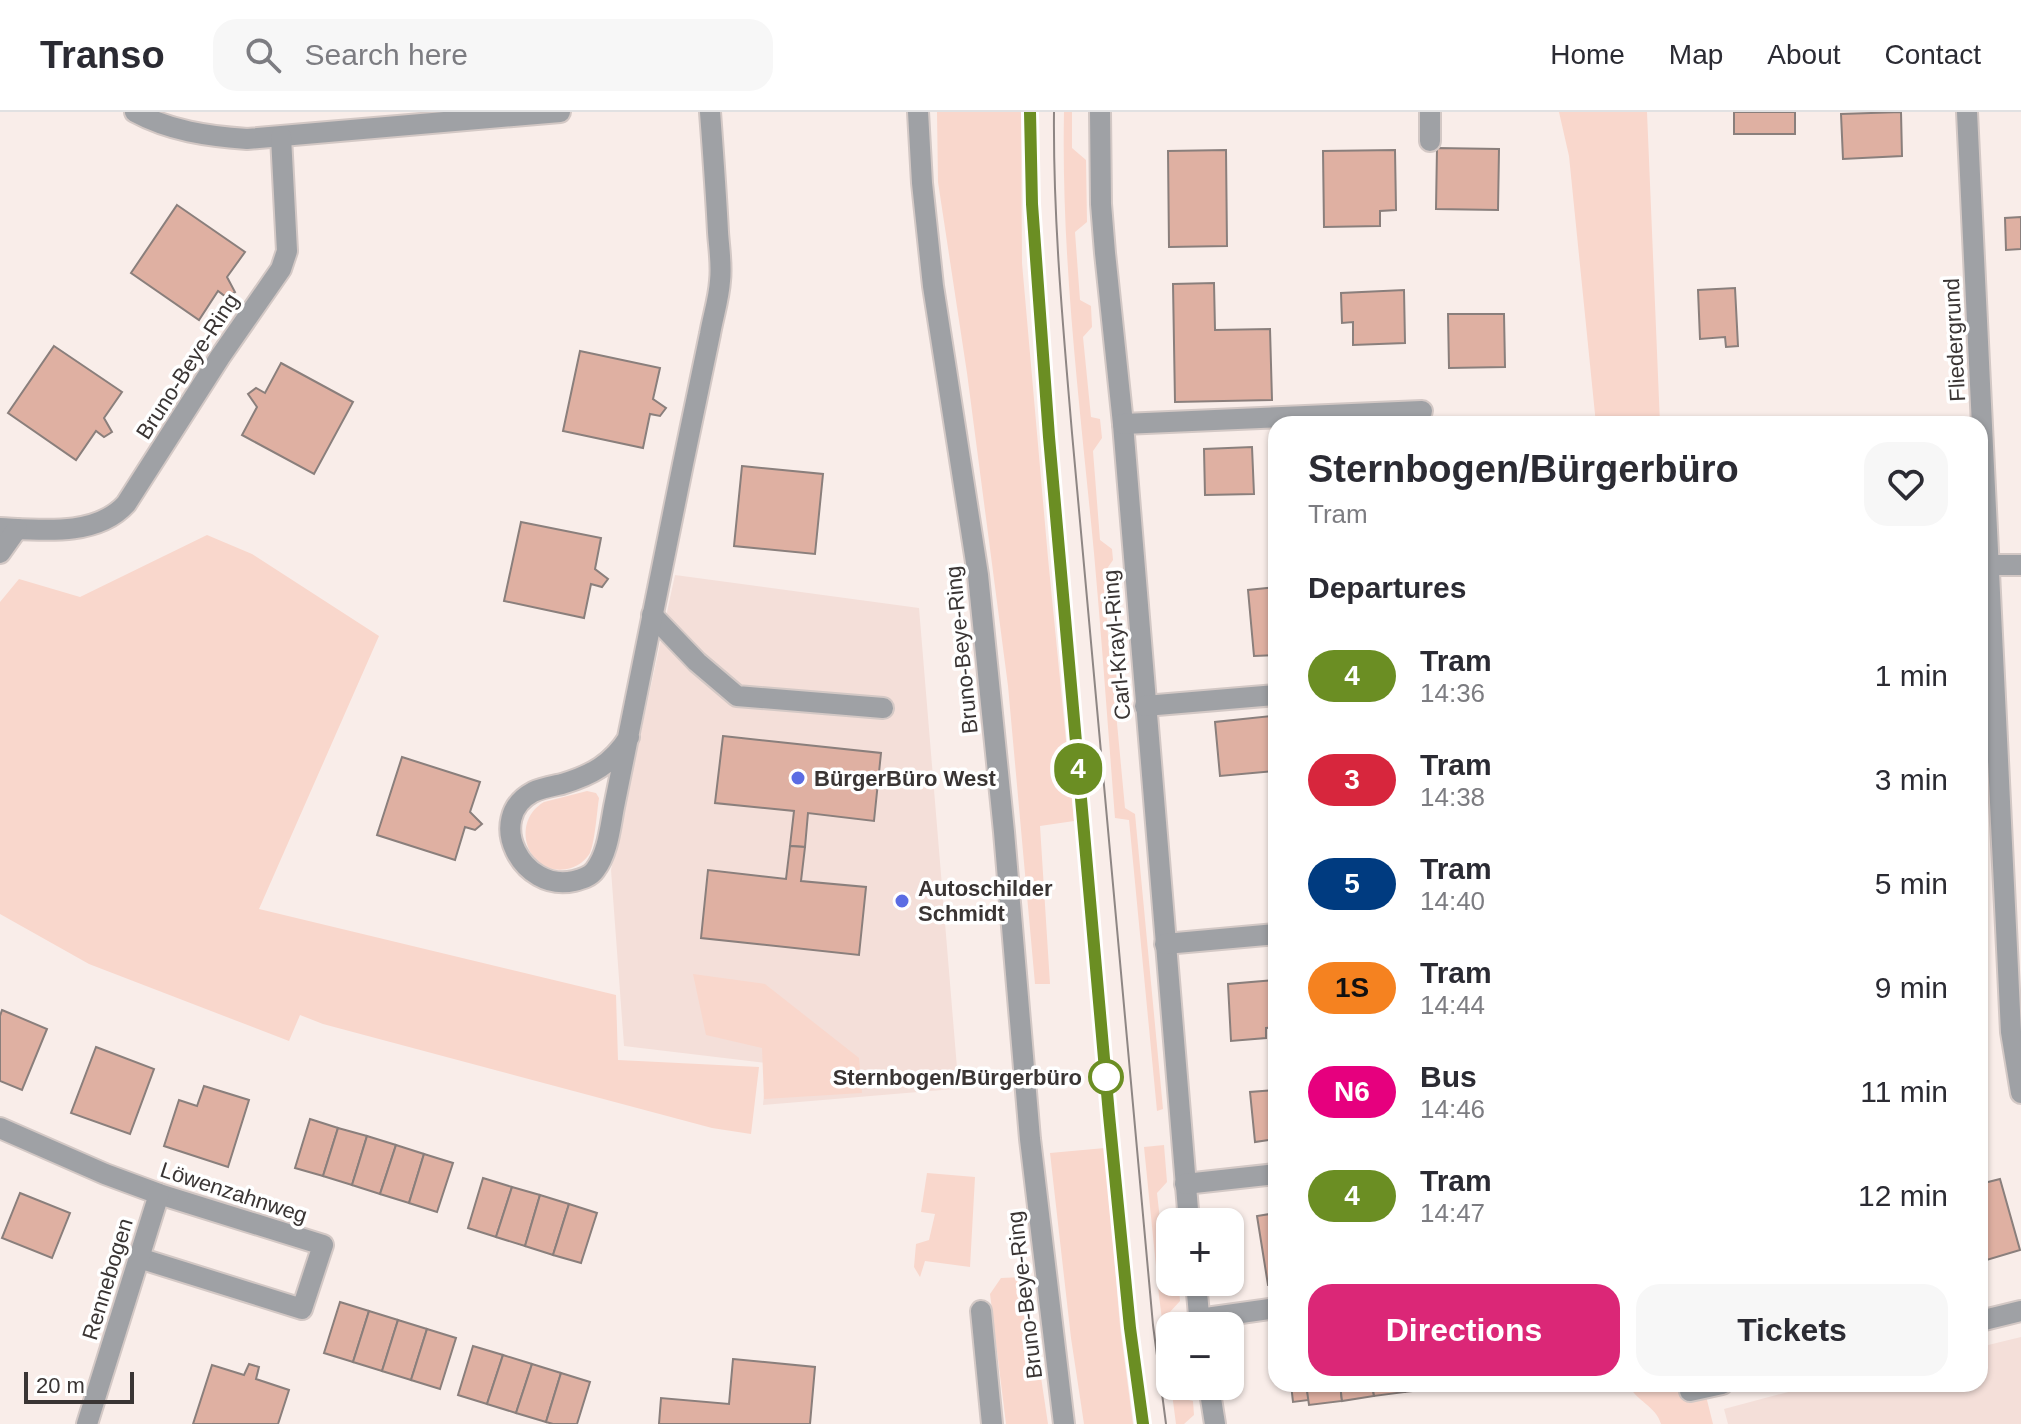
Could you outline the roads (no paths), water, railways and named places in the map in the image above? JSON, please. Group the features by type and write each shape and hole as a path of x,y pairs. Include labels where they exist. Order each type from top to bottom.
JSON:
{"street":[{"path":"135,112 178,130 247,139 560,112"},
{"path":"629,737 599,769 586,777 534,792 518,807 511,826 513,843 519,859 532,872 549,881 583,878 593,874 605,850 629,737 721,280 710,112"},
{"name":"Bruno-Beye-Ring","path":"918,112 933,286 978,575 1003,816 1030,1139 1064,1424"},
{"name":"Carl-Krayl-Ring","path":"1100,112 1102,216 1123,424 1188,1208"},
{"path":"1430,112 1430,141"},
{"name":"Fliedergrund","path":"1967,112 1982,416"},
{"name":"Bruno-Beye-Ring","path":"0,553 8,528 92,525 112,517 126,504 220,357 281,269 287,251 281,137"},
{"path":"1307,416 1422,411"},
{"path":"1123,424 1268,418"},
{"name":"Fliedergrund","path":"1988,526 1988,619"},
{"path":"1990,565 2021,565"},
{"path":"652,615 697,662 737,696 883,708"},
{"name":"Fliedergrund","path":"1988,658 2001,814 2011,1032 2021,1093"},
{"path":"1145,706 1268,696"},
{"path":"1988,814 2001,814"},
{"path":"1165,944 1268,935"},
{"name":"Löwenzahnweg","path":"0,1128 159,1194 323,1245 302,1309 139,1258"},
{"path":"1185,1184 1268,1175"},
{"name":"Rennebogen","path":"87,1424 159,1194"},
{"path":"1244,1314 1268,1309"},
{"path":"981,1311 992,1424"},
{"path":"1988,1319 2021,1311"},
{"path":"1211,1400 1215,1424"}],"tram line":[{"path":"1030,112 1032,204 1049,437 1109,1115 1130,1328 1143,1424"},
{"name":"4","path":"1030,112 1032,204 1049,437 1109,1115 1130,1328 1143,1424"},
{"path":"1054,112 1057,233 1072,433 1153,1325 1166,1424"}],"place":[{"name":"BürgerBüro West","path":"798,778"},
{"name":"Autoschilder Schmidt","path":"902,901"},
{"name":"Sternbogen/Bürgerbüro","path":"1106,1077"}]}
